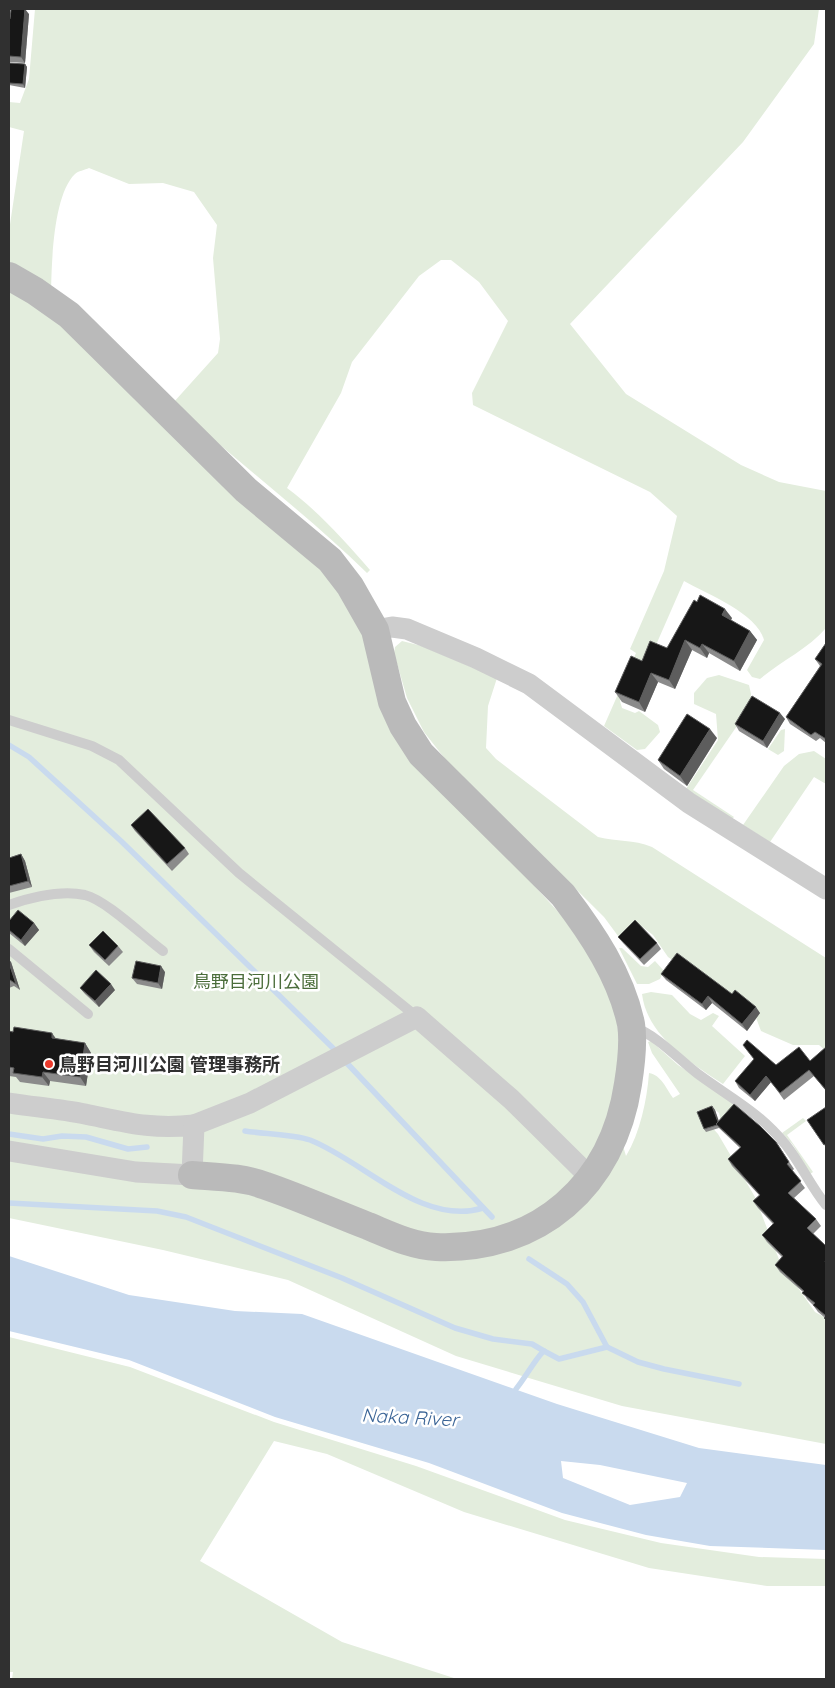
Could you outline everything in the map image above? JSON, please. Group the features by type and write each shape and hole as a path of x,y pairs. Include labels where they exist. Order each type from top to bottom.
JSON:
{"street":[{"path":"9,276 35,291 69,316 246,490 330,560 350,586 375,630 392,702 403,726 421,754 563,895 578,914 604,956 622,991 631,1026 631,1066 625,1105 610,1146 591,1178 564,1205 536,1225 510,1238 472,1246 434,1247 404,1241 265,1185 236,1179 136,1172 9,1151"},
{"path":"375,630 392,627 407,629 476,658 529,684 689,803 826,889"},
{"path":"9,1103 166,1128 194,1124 250,1103 417,1017 512,1099 591,1178"},
{"path":"192,1175 194,1124"}],"lane":[{"path":"9,720 92,746 119,760 239,873 417,1017"},
{"path":"9,905 46,895 69,893 86,896 99,902 163,951"},
{"path":"9,948 88,1014"},
{"path":"631,1026 648,1032 699,1074 740,1101 764,1121 787,1147 814,1191 826,1205"}],"green space":[{"name":"鳥野目河川公園","path":"35,9 819,9 814,44 743,142 570,324 626,394 741,465 779,482 826,491 826,628 803,649 760,679 752,677 747,670 764,640 759,630 752,621 730,605 684,581 649,661 637,664 620,701 622,708 635,713 639,711 658,725 660,732 645,749 637,750 604,726 636,653 630,649 664,571 677,516 650,492 473,405 472,393 508,321 479,282 451,260 441,260 419,276 352,362 341,393 287,488 341,537 370,570 367,573 320,529 173,403 218,353 220,339 213,258 217,225 194,192 163,183 129,184 89,168 75,174 67,185 61,200 57,219 52,259 51,310 320,563 360,613 383,706 529,880 562,916 596,965 616,1009 620,1054 611,1105 626,1156 642,1116 649,1073 660,1079 673,1098 680,1094 652,1053 648,1042 651,1041 678,1065 739,1105 722,1125 719,1113 712,1107 697,1111 718,1134 755,1197 780,1262 815,1312 826,1318 826,1444 622,1406 456,1356 288,1280 163,1250 9,1218 9,231 24,131 9,127 9,102 20,103 29,79"},
{"path":"402,641 422,646 497,678 488,706 486,748 496,759 598,837 652,847 826,958 826,1051 819,1045 793,1045 761,1031 755,1015 668,957 653,935 640,925 621,940 604,917 446,760 424,732 407,698 394,653 395,647"},
{"path":"719,675 749,685 751,694 750,707 693,790 734,817 732,819 686,789 718,740 716,714 694,704 694,693 707,678"},
{"path":"785,729 784,751 778,755 768,749 781,730"},
{"path":"814,751 826,759 826,784 814,777 770,842 743,825 784,766 799,754"},
{"path":"619,948 622,948 641,966 648,967 655,961 664,971 660,979 649,984 637,984"},
{"path":"651,992 672,995 690,1014 701,1020 713,1013 719,1016 712,1026 745,1056 723,1084 672,1047 661,1035 652,1023 642,994"},
{"path":"803,1118 806,1121 787,1135 813,1172 810,1174 793,1145 782,1133"},
{"path":"9,1337 130,1367 274,1422 416,1466 565,1520 661,1543 759,1557 826,1559 826,1586 767,1586 649,1568 464,1512 327,1454 274,1441 200,1561 342,1642 457,1679 12,1679 13,1672 9,1672"}],"water":[{"name":"Naka River","path":"9,1256 129,1295 235,1311 302,1314 557,1404 699,1448 826,1465 826,1550 710,1546 646,1535 562,1513 429,1463 275,1417 129,1360 9,1331","holes":["561,1461 600,1465 687,1483 680,1497 630,1505 563,1478"]}],"building":[{"path":"11,9 25,9 21,57 9,56 9,18"},
{"path":"9,63 25,64 23,84 9,83"},
{"path":"700,595 725,609 722,615 750,631 734,661 702,644 700,648 685,640 669,680 651,673 639,702 615,692 631,656 642,661 650,641 667,648 694,600 697,602"},
{"path":"826,643 826,739 815,732 811,735 786,717 822,664 815,659"},
{"path":"752,696 780,713 763,741 735,724"},
{"path":"687,714 710,729 680,776 658,760"},
{"path":"148,809 185,848 167,864 131,825"},
{"path":"21,854 28,881 9,886 9,858"},
{"path":"18,910 34,923 21,940 9,930 9,921"},
{"path":"635,920 657,943 640,959 618,937"},
{"path":"103,931 118,946 105,960 89,945"},
{"path":"677,953 732,994 735,990 756,1007 742,1024 708,996 702,1004 661,974"},
{"path":"136,961 161,966 158,983 132,978"},
{"path":"9,963 16,984 9,981"},
{"path":"96,970 111,984 95,1001 80,988"},
{"name":"鳥野目河川公園 管理事務所","path":"14,1027 52,1033 52,1038 85,1043 80,1077 43,1072 42,1077 13,1073 14,1068 9,1067 9,1031 13,1032"},
{"path":"747,1040 776,1065 799,1047 810,1061 826,1047 826,1090 809,1070 780,1093 766,1076 750,1095 735,1081 754,1059 743,1045"},
{"path":"734,1104 776,1142 789,1162 787,1164 801,1181 788,1193 816,1219 807,1228 826,1246 826,1316 813,1305 815,1303 802,1293 804,1291 775,1265 783,1256 762,1235 774,1223 753,1201 760,1195 728,1159 741,1147 716,1124"},
{"path":"712,1106 718,1122 717,1125 704,1129 697,1112"},
{"path":"826,1107 826,1144 824,1145 807,1120"}],"waterway":[{"path":"9,745 29,757 121,841 337,1052"},
{"path":"343,1059 492,1217"},
{"path":"245,1131 287,1135 310,1140 351,1162 394,1189 438,1208 460,1211 483,1208"},
{"path":"9,1134 43,1139 62,1136 86,1137 128,1149 147,1147"},
{"path":"9,1203 157,1211 186,1217 342,1278 455,1328 493,1339 532,1344 544,1351"},
{"path":"529,1259 567,1284 583,1302 607,1347"},
{"path":"516,1389 544,1351 559,1359 607,1347 638,1362 739,1384"}],"place":[{"name":"鳥野目河川公園 管理事務所","path":"49,1064"}]}
